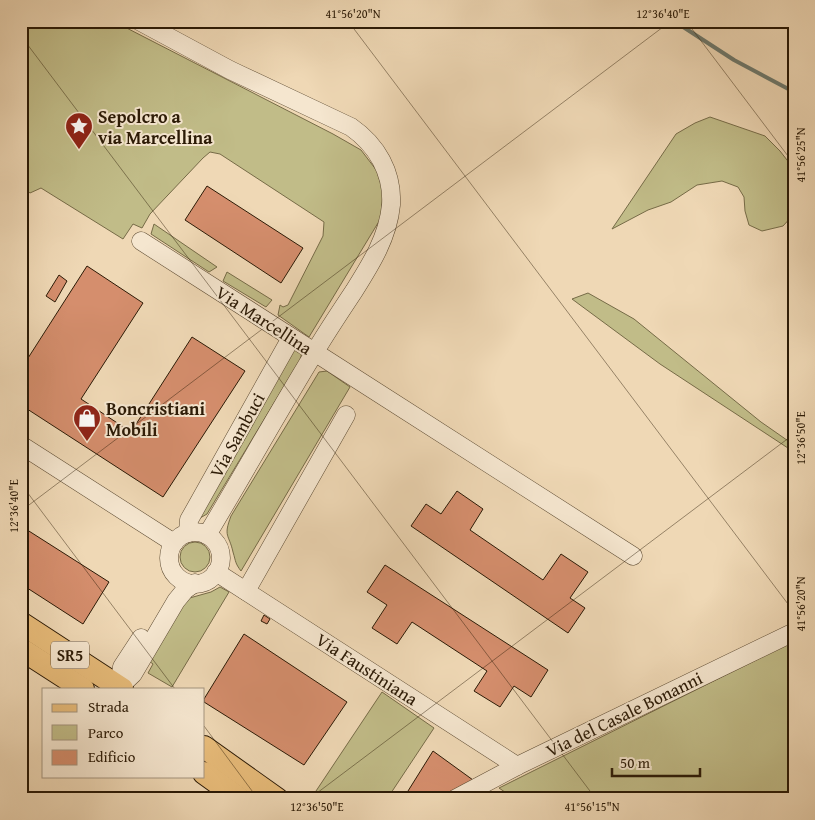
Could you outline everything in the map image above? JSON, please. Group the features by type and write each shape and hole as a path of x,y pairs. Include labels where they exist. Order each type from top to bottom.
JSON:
{"main road":[{"name":"SR5","path":"21,623 119,688"},
{"path":"21,649 81,688"},
{"path":"205,748 276,799"},
{"path":"205,774 240,799"}],"street":[{"name":"Via Sambuci","path":"139,21 223,66 346,124 365,138 380,157 391,193 391,206 385,234 370,265 314,353 207,535"},
{"name":"Via Marcellina","path":"141,241 633,556"},
{"name":"Via Sambuci","path":"188,533 189,520 291,338"},
{"path":"246,591 346,415"},
{"path":"21,445 174,543"},
{"path":"200,532 207,535 218,545 220,552 219,567 210,579 185,590 176,600 132,674 119,688 122,667 168,592 172,569 169,556 174,543 179,537 188,533 200,532"},
{"path":"172,569 181,580 195,584"},
{"name":"Via Faustiniana","path":"216,572 517,766"},
{"name":"Via del Casale Bonanni","path":"455,799 517,766 794,632"}],"green space":[{"path":"21,21 113,21 361,150 377,171 383,191 381,218 309,337 278,315 280,305 283,307 288,305 323,236 324,222 220,154 210,152 203,158 150,214 142,228 133,224 123,239 41,188 30,193 21,186"},
{"path":"710,117 765,136 780,151 794,169 794,214 783,226 762,231 749,225 744,197 738,187 722,181 697,185 671,202 648,210 612,229 676,134"},
{"path":"154,224 217,267 209,272 151,234"},
{"path":"227,272 272,300 266,307 223,281"},
{"path":"588,293 634,319 761,422 794,445 794,452 660,364 572,299"},
{"path":"295,346 302,352 300,360 207,514 200,518"},
{"path":"327,371 350,387 241,571 227,535 231,516 319,372"},
{"path":"195,542 206,546 210,557 206,568 195,572 184,568 180,557 184,546"},
{"path":"220,587 229,592 172,687 148,673 153,664 149,661 186,599 211,592"},
{"path":"794,641 794,799 515,799 499,788"},
{"path":"382,692 434,728 387,799 315,799 312,797"}],"building":[{"path":"207,186 303,248 281,283 185,220"},
{"path":"87,266 143,303 81,399 131,432 192,337 245,371 163,497 21,405 21,369"},
{"path":"59,275 67,281 55,302 46,296"},
{"path":"457,491 483,509 470,530 543,580 561,554 588,572 570,598 585,608 568,633 411,526 426,504 441,514"},
{"path":"21,526 109,582 83,624 21,584"},
{"path":"385,565 548,670 531,697 514,686 500,707 474,691 487,671 412,622 397,644 372,628 387,605 367,592"},
{"path":"264,615 270,619 267,624 261,621"},
{"path":"244,634 347,702 304,765 205,703 205,697"},
{"path":"433,751 473,780 437,799 403,799"}],"waterway":[{"path":"674,21 734,60 794,92"}],"place":[{"name":"Sepolcro a via Marcellina","path":"79,150"},
{"name":"Boncristiani Mobili","path":"87,442"}]}
